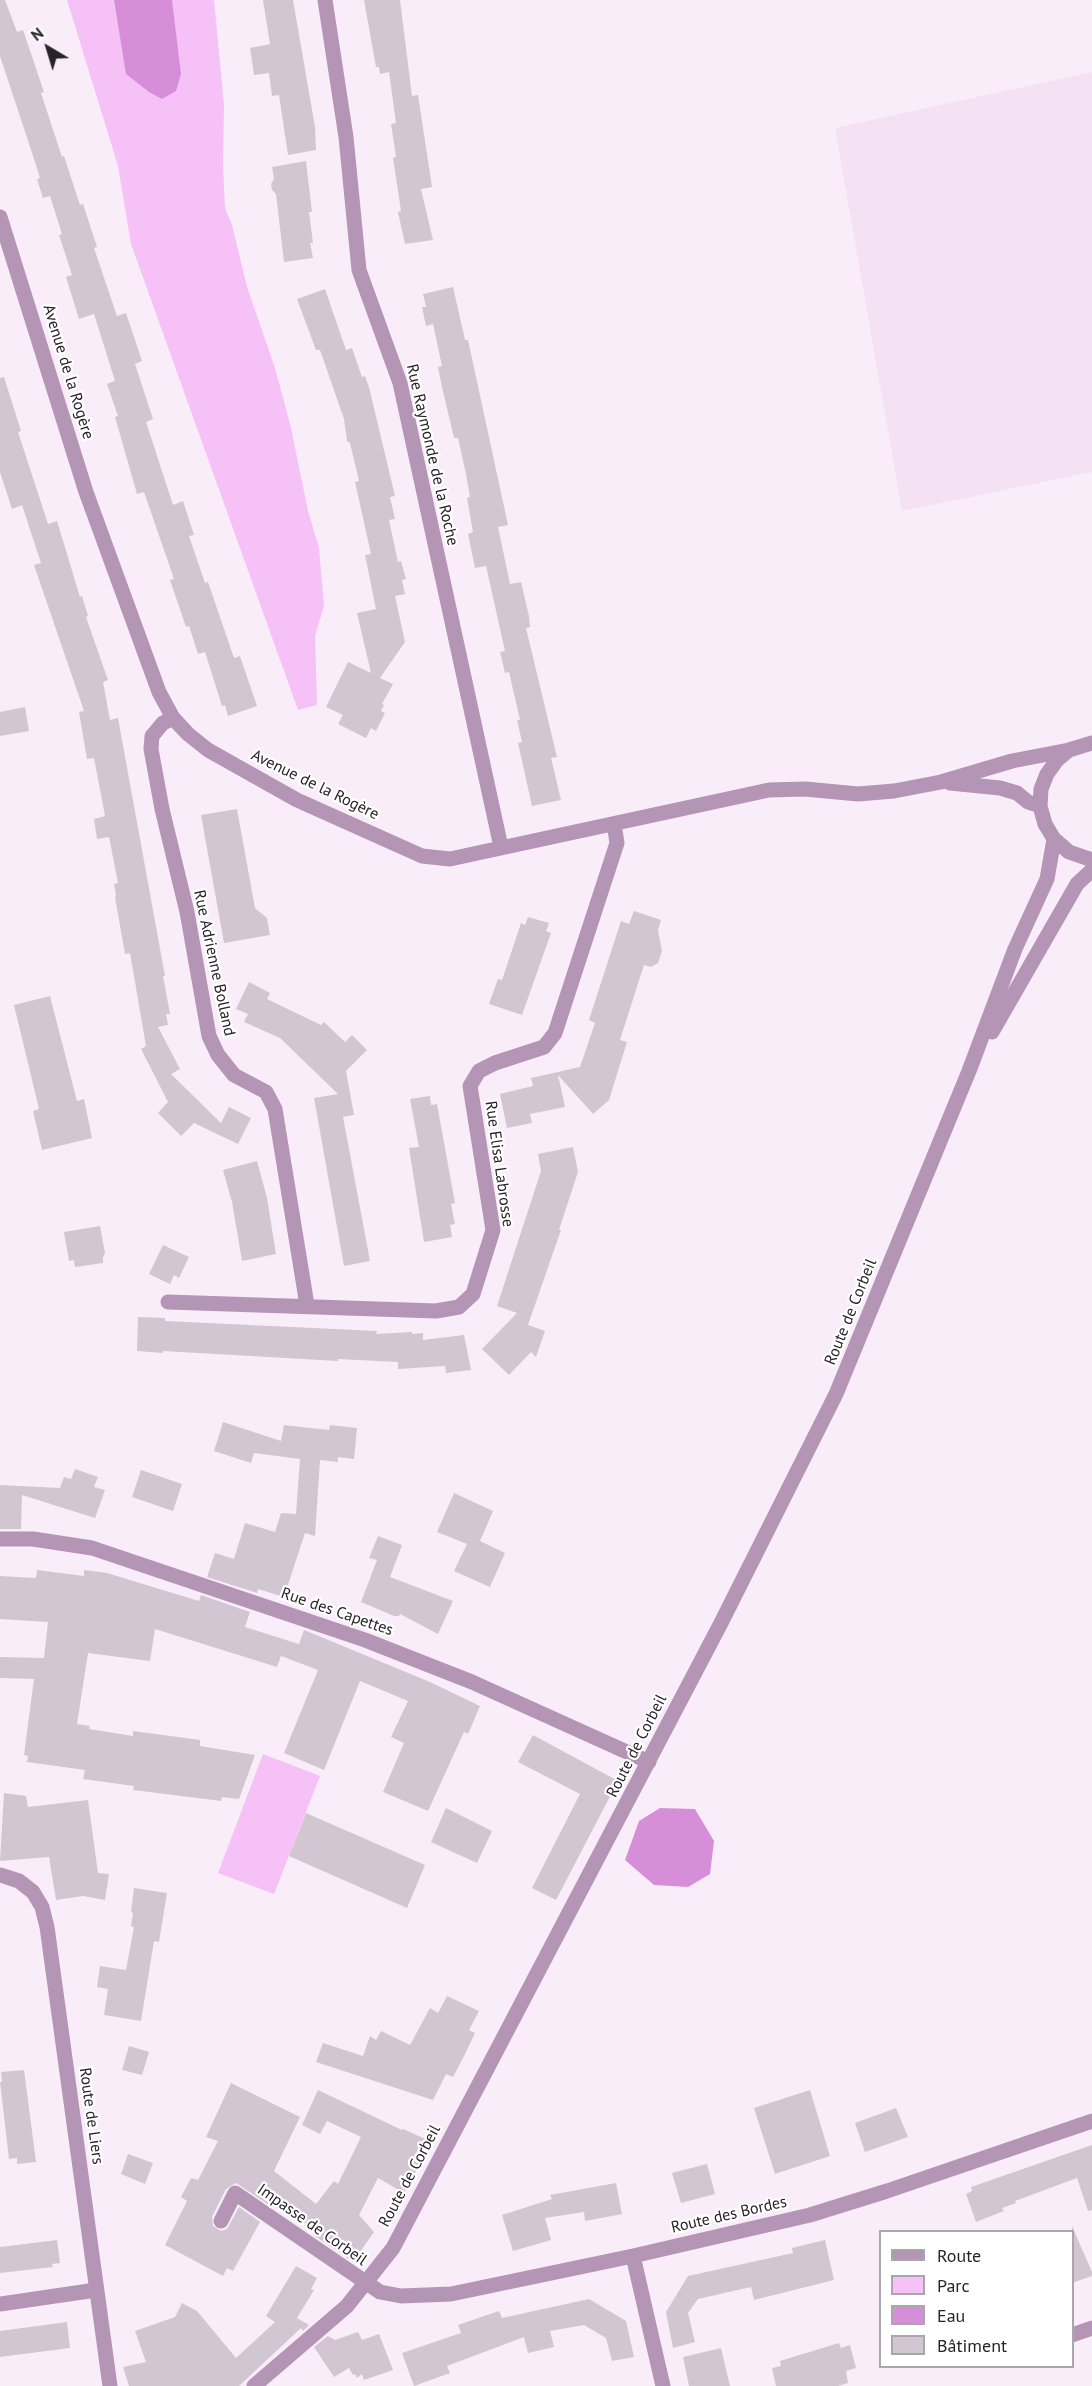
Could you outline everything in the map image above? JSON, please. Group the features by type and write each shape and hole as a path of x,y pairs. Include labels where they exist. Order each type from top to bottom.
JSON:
{"street":[{"name":"Rue Raymonde de la Roche","path":"325,0 346,137 359,270 400,383 501,847"},
{"name":"Avenue de la Rogère","path":"0,216 86,492 155,681 173,718 188,734 208,750 265,784 422,856 450,859 769,790 806,789 858,794 894,791 941,782 1012,761 1070,750 1092,743"},
{"name":"Rue Adrienne Bolland","path":"173,718 163,723 152,736 151,749 162,809 187,912 209,1036 218,1055 234,1076 266,1092 275,1109 307,1305"},
{"path":"1070,750 1057,760 1047,774 1041,789 1040,806 1045,824 1054,839 1069,852 1092,860"},
{"name":"Avenue de la Rogère","path":"941,782 1000,788 1017,793 1028,802 1040,806"},
{"name":"Rue Elisa Labrosse","path":"168,1302 436,1311 459,1307 474,1294 493,1230 470,1086 479,1071 495,1063 544,1047 555,1033 617,843 614,824"},
{"name":"Route de Corbeil","path":"254,2386 347,2306 393,2248 649,1762 836,1394 969,1071 1015,949 1047,879 1054,839"},
{"name":"Route de Corbeil","path":"969,1071 1077,884 1092,870"},
{"name":"Rue des Capettes","path":"0,1539 33,1539 92,1548 365,1640 472,1682 649,1762"},
{"name":"Route de Liers","path":"0,1875 19,1881 33,1892 42,1907 47,1927 110,2386"},
{"name":"Route des Bordes","path":"366,2284 380,2292 400,2296 452,2294 633,2256 810,2215 887,2192 1092,2121"},
{"name":"Impasse de Corbeil","path":"221,2221 235,2193 366,2284"},
{"path":"633,2256 663,2386"},
{"path":"0,2304 96,2290"},
{"path":"1074,2334 1092,2328"}],"shaded area":[{"path":"1092,72 1092,472 902,511 835,128"}],"green space":[{"path":"67,0 214,0 224,105 225,208 232,225 247,287 275,368 291,428 308,511 319,548 324,606 315,636 317,705 298,710 131,244 118,166"},
{"path":"263,1754 320,1776 274,1894 218,1873"}],"water":[{"path":"114,0 172,0 181,74 176,91 162,99 126,74"},
{"path":"660,1808 695,1809 714,1841 710,1874 688,1887 654,1885 625,1860 639,1821"}],"building":[{"path":"0,0 5,0 17,32 23,30 44,92 41,93 62,157 64,156 80,205 83,204 97,247 94,248 117,316 126,313 142,361 135,364 153,419 146,422 173,505 183,501 194,535 189,536 205,583 208,582 234,658 240,656 257,706 228,716 225,705 222,706 205,652 198,654 189,626 186,627 170,580 174,579 144,492 137,494 115,417 118,416 107,384 115,381 94,314 79,319 66,277 72,275 59,235 62,234 50,196 43,198 37,179 40,178 0,56"},
{"path":"263,0 293,0 315,127 316,150 288,155 279,95 272,96 269,73 254,75 250,48 270,44"},
{"path":"364,0 400,0 412,96 418,95 432,187 421,189 433,240 405,244 398,212 401,211 393,158 396,157 391,124 396,123 389,72 380,74 379,67 376,67"},
{"path":"306,161 312,212 309,212 313,258 284,262 276,194 271,184 274,179 272,167"},
{"path":"453,287 465,340 468,340 508,525 498,527 510,584 521,582 529,616 530,627 526,628 557,757 551,758 561,800 532,806 518,743 522,742 517,720 520,720 509,672 505,673 500,652 505,651 486,566 475,568 468,534 473,532 467,498 470,497 458,438 454,438 442,387 438,367 442,366 433,324 426,326 422,307 426,307 423,294"},
{"path":"325,289 346,350 352,348 362,377 365,376 369,387 395,496 390,497 395,519 389,520 398,562 401,561 406,579 402,580 405,594 395,596 405,642 380,678 393,684 382,704 384,705 381,711 385,713 376,731 371,728 366,738 338,724 343,715 326,707 348,662 371,673 357,613 376,609 365,555 371,554 355,482 359,481 350,443 347,441 344,419 320,350 316,350 297,299"},
{"path":"4,377 21,431 18,432 48,524 57,521 108,680 103,682 110,720 118,718 170,1014 166,1014 168,1025 158,1027 180,1069 171,1074 221,1123 229,1107 251,1118 238,1144 194,1123 181,1136 158,1113 168,1102 141,1049 146,1046 130,953 125,954 115,897 114,884 118,883 109,837 97,839 94,819 105,816 94,758 87,759 79,712 84,711 34,565 41,563 22,505 12,509 0,472 0,378"},
{"path":"25,707 29,731 0,736 0,712"},
{"path":"237,809 255,908 267,918 270,935 224,943 201,815"},
{"path":"634,911 661,920 658,930 662,951 658,963 651,967 644,965 620,1040 627,1042 609,1100 593,1114 558,1075 565,1107 530,1114 532,1123 507,1128 500,1094 533,1086 531,1078 580,1067 595,1023 589,1020 621,921 629,924"},
{"path":"528,917 549,923 546,931 551,933 522,1015 489,1004 498,979 502,980 521,923 525,925"},
{"path":"249,982 270,993 267,999 321,1025 324,1022 345,1042 352,1035 367,1050 346,1071 354,1115 343,1117 370,1261 344,1266 314,1098 338,1094 280,1038 244,1022 248,1014 236,1009"},
{"path":"50,996 77,1101 84,1099 92,1138 42,1150 33,1111 39,1109 14,1005"},
{"path":"430,1096 431,1105 437,1104 455,1203 451,1204 455,1224 450,1225 452,1237 424,1242 409,1148 419,1147 410,1099"},
{"path":"573,1147 578,1172 559,1230 561,1230 528,1325 545,1331 536,1357 531,1352 509,1375 482,1349 517,1313 497,1306 541,1171 538,1154"},
{"path":"257,1161 267,1198 276,1254 242,1261 232,1202 223,1170"},
{"path":"100,1226 105,1253 103,1263 75,1267 74,1260 69,1261 64,1232"},
{"path":"163,1245 189,1257 179,1278 174,1275 170,1284 149,1274"},
{"path":"138,1317 165,1318 165,1321 377,1331 376,1334 412,1332 412,1334 423,1333 423,1340 464,1335 471,1370 446,1373 445,1366 398,1369 398,1362 137,1351"},
{"path":"223,1422 281,1441 284,1425 329,1430 330,1425 357,1428 354,1459 338,1457 338,1462 320,1460 315,1536 305,1533 284,1597 258,1589 257,1593 207,1577 215,1553 234,1559 245,1523 275,1532 281,1513 296,1514 300,1459 254,1453 251,1463 214,1451"},
{"path":"75,1469 98,1477 94,1487 105,1490 95,1518 22,1495 21,1529 0,1529 0,1485 60,1488 64,1477 71,1479"},
{"path":"141,1470 182,1484 173,1511 132,1497"},
{"path":"454,1493 493,1511 480,1541 505,1553 490,1587 454,1571 467,1544 437,1532"},
{"path":"378,1536 402,1545 390,1577 453,1601 438,1634 400,1614 394,1616 361,1602 377,1560 369,1558"},
{"path":"37,1570 84,1576 84,1570 107,1573 199,1601 201,1595 250,1612 245,1627 299,1644 304,1630 430,1682 480,1706 468,1734 464,1732 428,1811 383,1792 404,1743 391,1737 408,1701 360,1681 324,1770 284,1753 318,1670 281,1656 277,1667 155,1629 150,1661 88,1653 77,1724 90,1726 89,1729 133,1736 133,1731 200,1740 200,1746 255,1755 239,1799 222,1797 221,1801 133,1790 134,1786 83,1779 85,1770 27,1762 28,1756 24,1755 34,1679 0,1678 0,1657 44,1658 48,1622 0,1619 0,1576 36,1578"},
{"path":"533,1735 618,1781 556,1900 532,1888 580,1794 518,1762"},
{"path":"4,1793 26,1796 28,1807 88,1800 98,1873 109,1874 105,1900 83,1896 56,1900 49,1857 0,1861"},
{"path":"446,1808 492,1831 477,1863 431,1842"},
{"path":"306,1813 425,1865 407,1908 289,1856"},
{"path":"134,1888 167,1893 159,1942 154,1941 141,2021 104,2015 108,1989 97,1987 100,1966 126,1970 134,1927 131,1926 133,1913 131,1912"},
{"path":"447,1996 479,2011 469,2030 475,2033 464,2056 453,2077 446,2074 433,2100 316,2062 323,2043 363,2056 370,2036 376,2040 381,2031 410,2045 430,2008 438,2013"},
{"path":"129,2046 149,2052 142,2075 122,2070"},
{"path":"24,2070 36,2162 17,2164 17,2158 9,2159 0,2082 2,2082 1,2072"},
{"path":"231,2083 300,2117 274,2171 316,2204 334,2181 338,2184 361,2137 327,2121 320,2134 302,2125 318,2090 432,2142 404,2193 378,2178 359,2215 374,2232 353,2262 315,2236 291,2205 285,2214 271,2203 269,2205 236,2183 226,2189 212,2217 213,2226 221,2231 227,2229 239,2207 260,2222 233,2271 227,2268 223,2276 165,2245 187,2201 181,2197 191,2178 198,2180 218,2141 206,2137"},
{"path":"810,2090 830,2156 775,2174 754,2108"},
{"path":"896,2108 908,2137 865,2152 855,2123"},
{"path":"1092,2145 1092,2210 1088,2211 1077,2178 1015,2201 1016,2203 1002,2208 1004,2211 976,2222 966,2194 972,2191 971,2187"},
{"path":"128,2154 153,2163 145,2184 121,2174"},
{"path":"707,2164 715,2194 681,2203 672,2173"},
{"path":"616,2183 622,2214 585,2221 584,2212 545,2218 551,2240 513,2251 502,2215 552,2199 550,2195"},
{"path":"1074,2231 1092,2272 1092,2276 1074,2282"},
{"path":"57,2240 60,2263 52,2264 53,2267 0,2273 0,2247"},
{"path":"825,2240 834,2280 754,2300 751,2287 698,2299 688,2313 695,2342 673,2348 666,2312 688,2276 793,2253 792,2248"},
{"path":"296,2266 317,2278 311,2289 314,2290 297,2318 309,2325 303,2331 301,2328 239,2386 129,2386 123,2367 146,2362 135,2331 175,2317 182,2303 197,2311 236,2358 275,2322 266,2316"},
{"path":"589,2299 626,2321 634,2357 612,2361 606,2338 584,2325 550,2331 554,2347 528,2353 524,2337 447,2366 450,2373 414,2386 402,2353 461,2333 458,2325 499,2311 502,2318"},
{"path":"67,2322 70,2348 0,2357 0,2331"},
{"path":"358,2332 362,2340 379,2334 393,2370 364,2380 362,2374 357,2378 349,2368 334,2377 314,2347 328,2336 335,2340"},
{"path":"839,2343 841,2348 850,2345 856,2368 846,2371 848,2383 838,2386 776,2386 772,2368 781,2366 780,2361"},
{"path":"721,2348 730,2386 689,2386 683,2357"}]}
